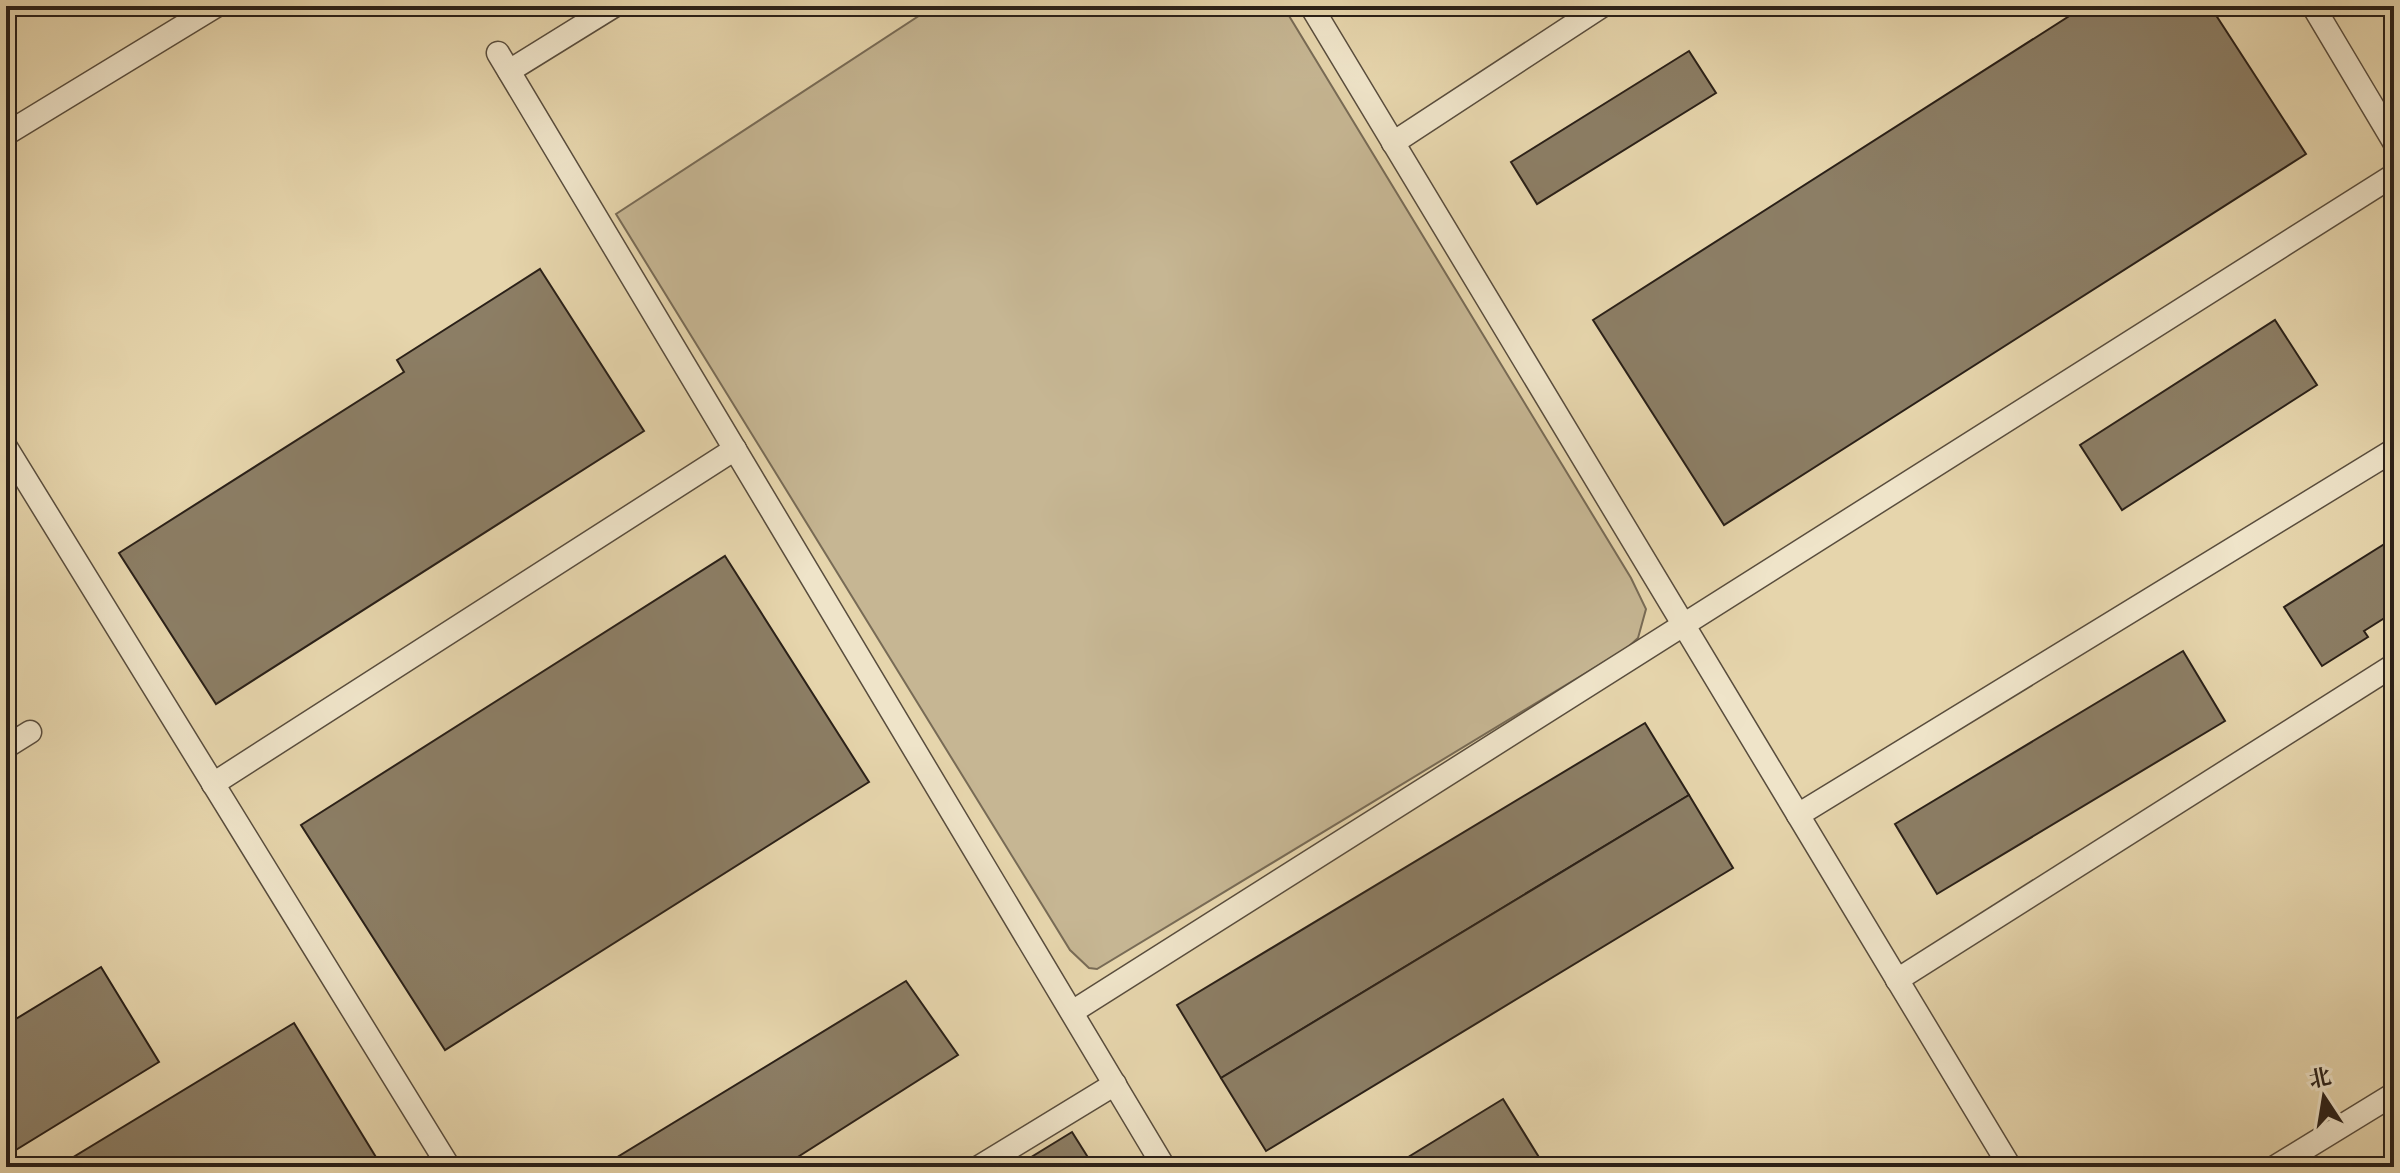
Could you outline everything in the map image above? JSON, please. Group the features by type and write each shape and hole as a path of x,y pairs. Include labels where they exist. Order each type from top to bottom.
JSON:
{"lane":[{"path":"6,134 216,6"},
{"path":"614,6 504,62 1164,1167"},
{"path":"1311,6 2010,1167"},
{"path":"1393,143 1602,6"},
{"path":"2313,6 2394,142"},
{"path":"1072,1012 2394,175"},
{"path":"6,447 449,1167"},
{"path":"213,784 735,449"},
{"path":"1798,815 2394,450"},
{"path":"1897,980 2394,665"},
{"path":"6,747 30,732"},
{"path":"979,1167 1115,1084"},
{"path":"2275,1167 2394,1094"}],"shaded area":[{"path":"934,6 1283,6 1631,578 1646,609 1638,638 1627,648 1097,969 1089,968 1070,950 616,214"}],"building":[{"path":"2085,6 2210,6 2306,154 1724,525 1593,320"},
{"path":"1689,51 1716,93 1537,204 1511,162"},
{"path":"540,269 644,431 216,704 119,553 404,372 397,360"},
{"path":"2275,320 2317,385 2122,510 2080,445"},
{"path":"2394,538 2394,612 2364,631 2368,637 2322,666 2284,607"},
{"path":"725,556 869,782 445,1050 301,825"},
{"path":"2183,651 2225,721 1937,894 1895,824"},
{"path":"1645,723 1689,795 1221,1078 1177,1005"},
{"path":"1689,795 1733,868 1266,1151 1221,1078"},
{"path":"101,967 159,1062 6,1156 6,1025"},
{"path":"906,981 958,1055 782,1167 601,1167"},
{"path":"294,1023 382,1167 57,1167"},
{"path":"1503,1099 1545,1167 1392,1167"},
{"path":"1072,1132 1094,1167 1015,1167"}]}
